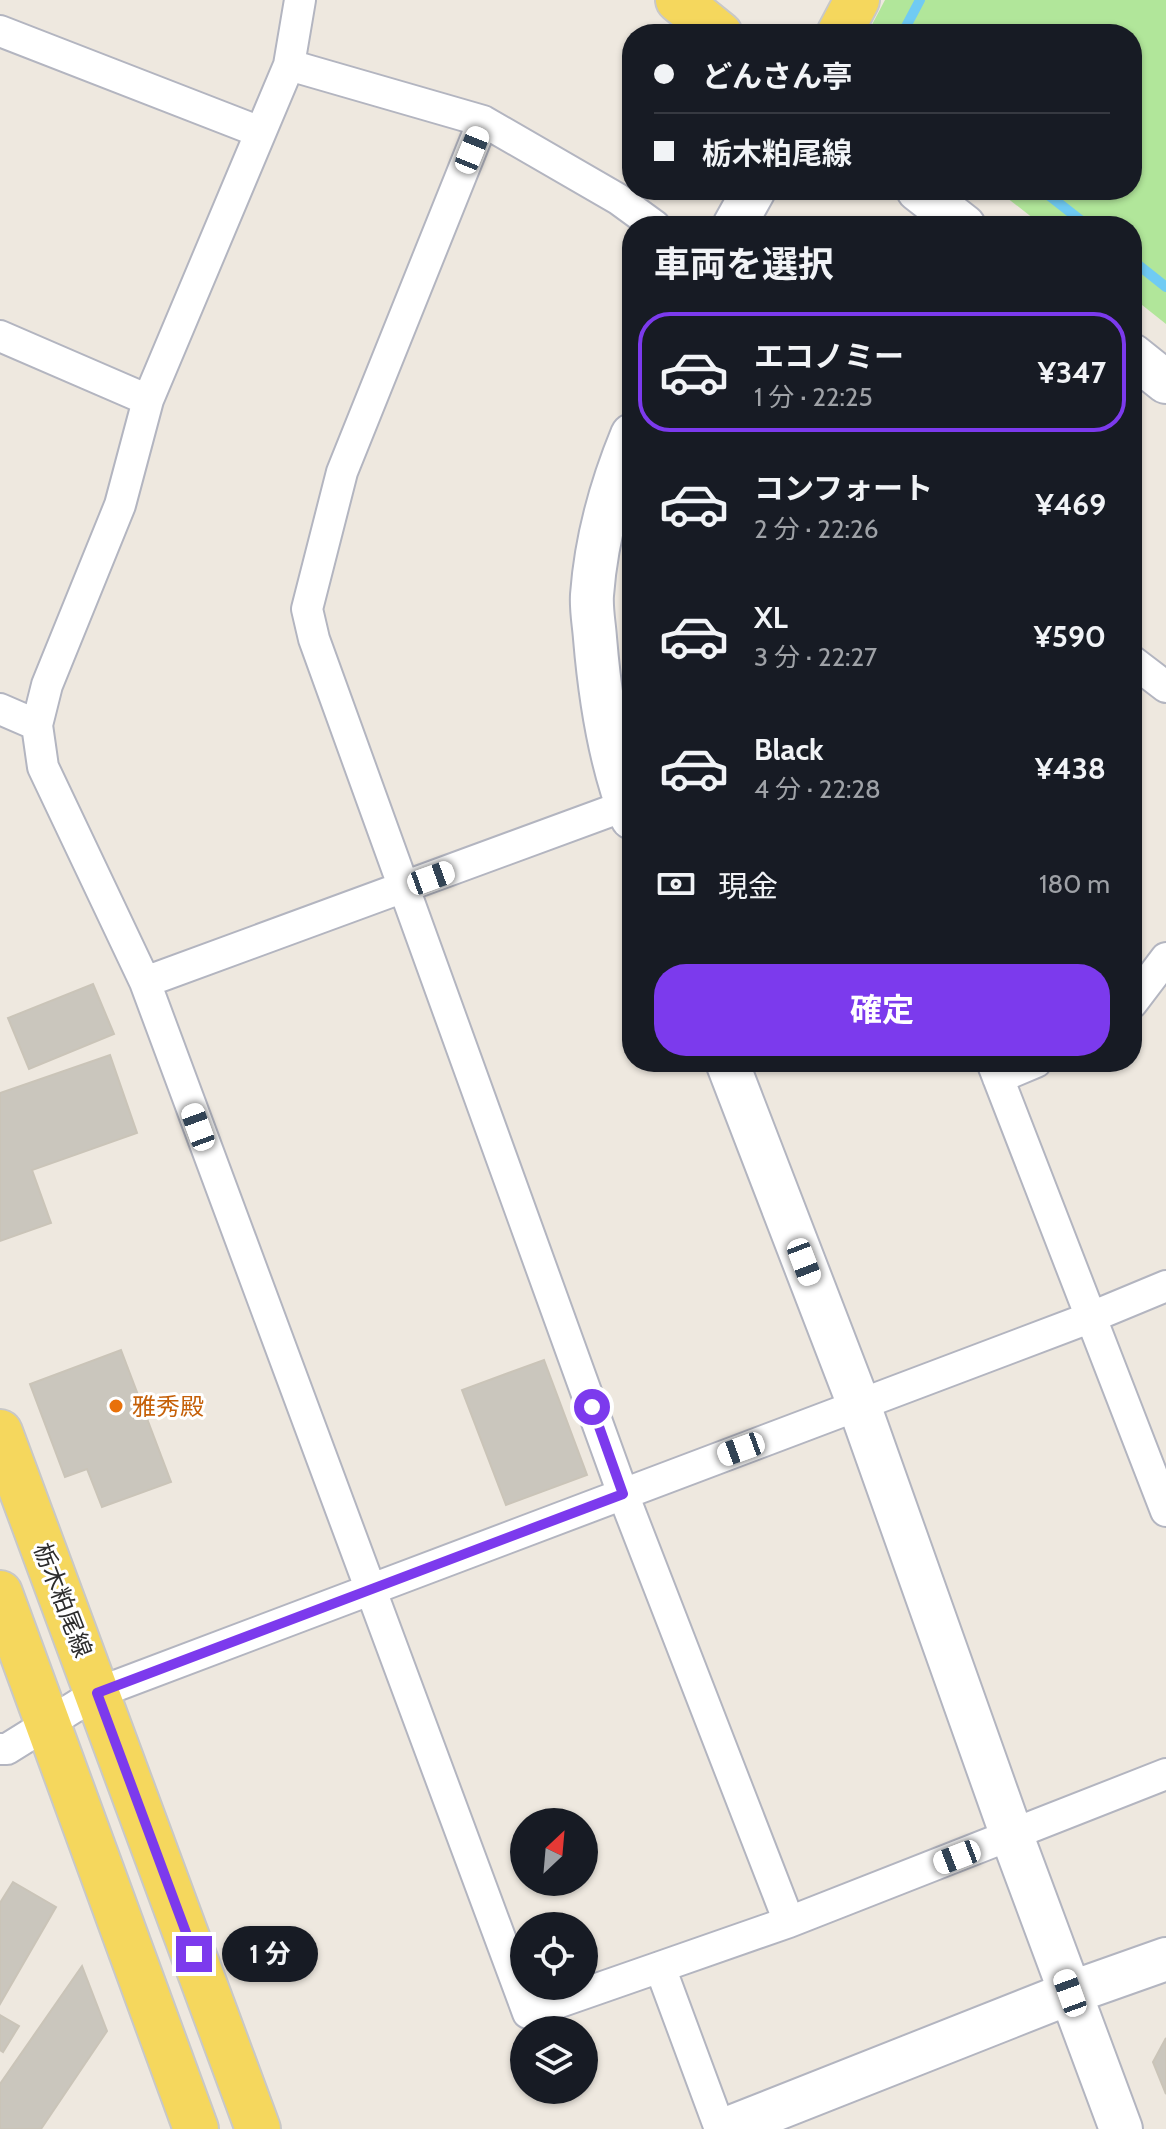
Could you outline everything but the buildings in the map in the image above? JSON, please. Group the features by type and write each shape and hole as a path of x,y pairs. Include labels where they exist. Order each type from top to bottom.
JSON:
{"main road":[{"path":"678,0 708,24"},
{"path":"844,24 857,0"},
{"name":"栃木粕尾線","path":"0,1432 258,2129"},
{"path":"0,1593 196,2129"}],"street":[{"path":"300,0 289,65 148,400 120,505 47,685 37,725 43,767 145,982 528,2013 789,1922 1166,1774"},
{"path":"0,31 260,132"},
{"path":"289,65 483,121 618,199 641,216"},
{"path":"483,121 342,472 307,609 314,639 623,1494 789,1922"},
{"path":"931,200 951,216"},
{"path":"0,336 148,400"},
{"path":"1142,363 1166,382"},
{"path":"622,459 602,532 592,598 605,712 622,780"},
{"path":"1142,669 1166,687"},
{"path":"0,709 37,725"},
{"path":"145,982 403,888 622,815"},
{"path":"1142,990 1166,958"},
{"path":"731,1072 859,1405 1012,1836 1121,2129"},
{"path":"996,1072 1166,1511"},
{"path":"0,1749 7,1749 97,1693 1089,1318 1166,1286"},
{"path":"660,1967 723,2129 1070,1993 1166,1959"}],"green space":[{"path":"885,0 1166,0 1166,324 1142,305 1142,216 1030,216 1010,200 1142,200 1142,24 872,24"}],"waterway":[{"path":"907,24 920,0"},
{"path":"1055,200 1075,216"},
{"path":"1142,268 1166,287"}],"place":[{"name":"雅秀殿","path":"116,1406"}],"route":[{"path":"194,1954 97,1693 623,1494 592,1407"}]}
